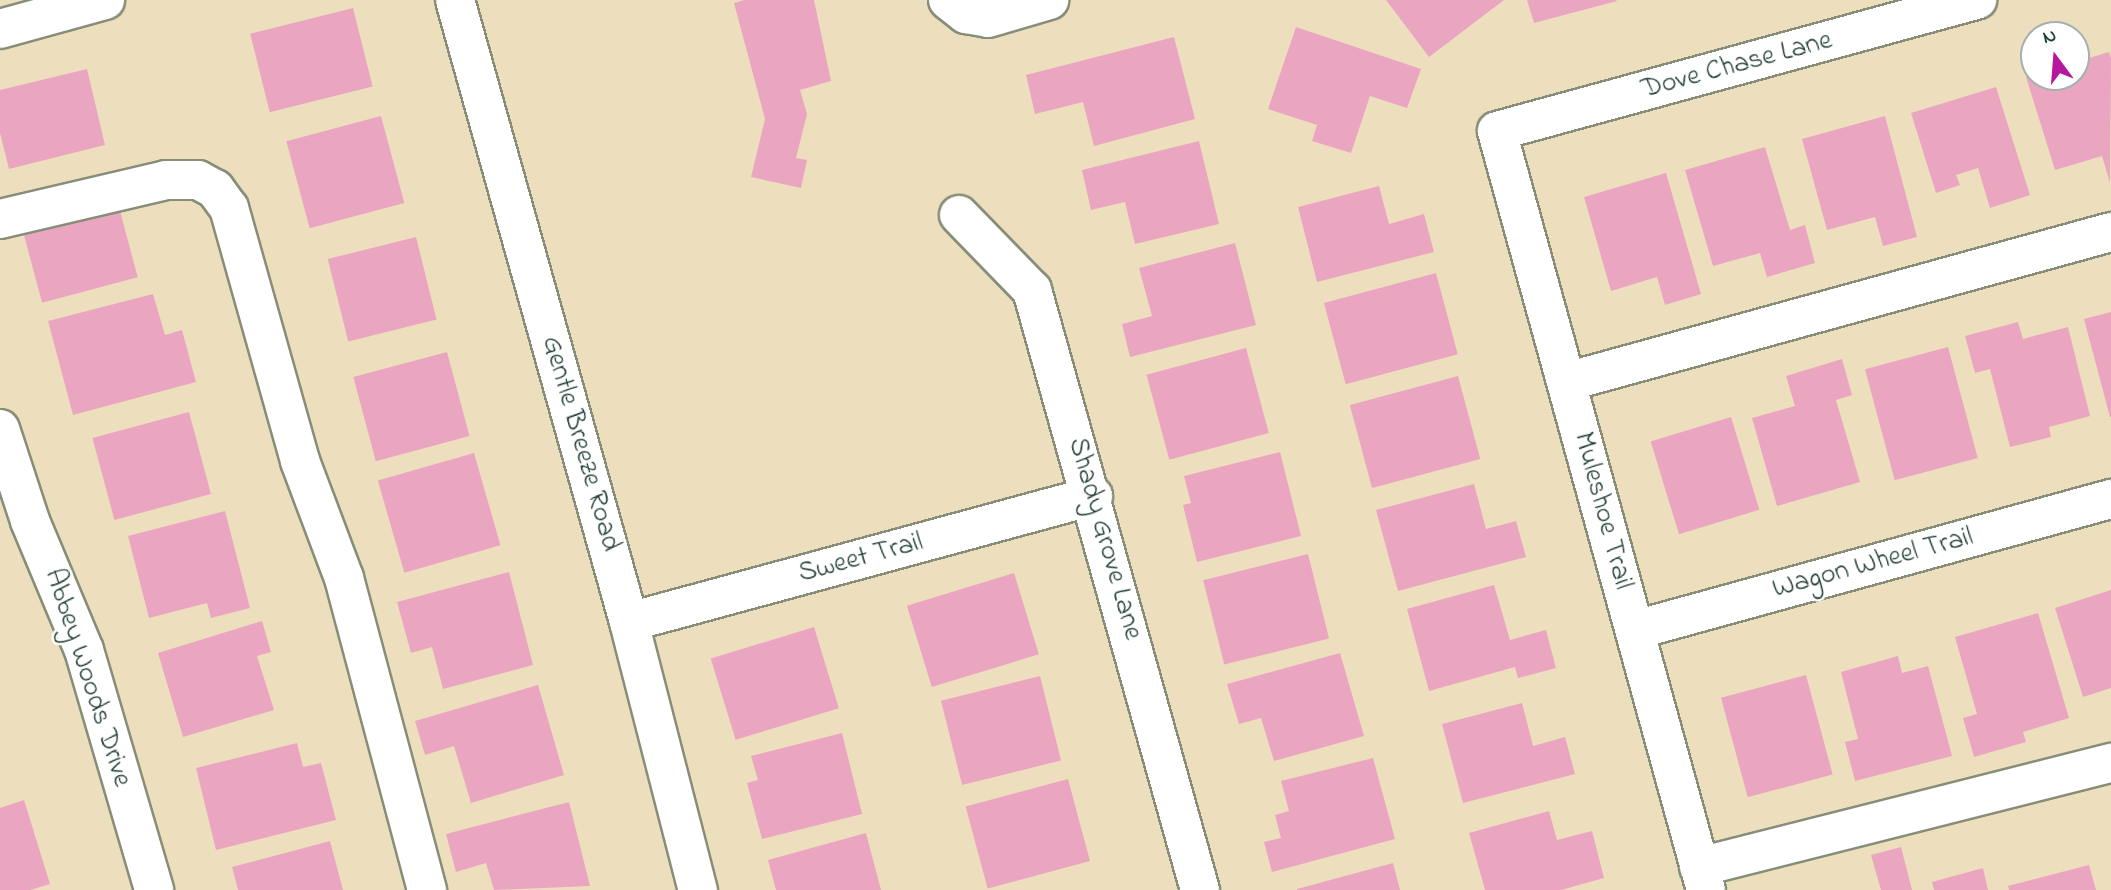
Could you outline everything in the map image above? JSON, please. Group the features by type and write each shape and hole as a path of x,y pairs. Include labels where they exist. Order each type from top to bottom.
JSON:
{"street":[{"path":"0,29 105,0"},
{"name":"Gentle Breeze Road","path":"455,0 629,622 698,890"},
{"path":"957,7 988,18 1049,0"},
{"name":"Dove Chase Lane","path":"1497,131 1977,0"},
{"name":"Muleshoe Trail","path":"1497,131 1703,878"},
{"path":"0,219 166,180 198,180 215,189 229,208 300,461 344,578 427,890"},
{"name":"Shady Grove Lane","path":"959,215 1032,290 1093,496 1200,890"},
{"path":"1566,383 2111,232"},
{"name":"Abbey Woods Drive","path":"0,429 30,521 84,650 154,890"},
{"name":"Sweet Trail","path":"629,622 1093,496"},
{"name":"Wagon Wheel Trail","path":"1634,630 2111,499"},
{"path":"1703,878 2111,763"}],"building":[{"path":"744,0 814,0 831,81 800,90 807,114 796,158 807,160 801,188 751,177 765,119 734,3"},
{"path":"1386,0 1504,0 1429,57"},
{"path":"1527,0 1616,0 1617,1 1534,23"},
{"path":"353,8 373,87 270,112 250,34"},
{"path":"1296,27 1421,69 1407,108 1370,96 1351,153 1312,141 1317,125 1268,109"},
{"path":"1174,37 1195,119 1094,146 1083,102 1035,114 1026,75"},
{"path":"2109,52 2111,58 2110,183 2102,156 2055,170 2030,91 2090,91 2090,58"},
{"path":"87,69 105,145 9,169 0,133 0,90"},
{"path":"1996,87 2030,195 1990,208 1978,168 1956,175 1960,185 1936,193 1911,113"},
{"path":"381,116 404,203 310,228 286,141"},
{"path":"1885,116 1917,237 1883,246 1875,217 1827,230 1802,139"},
{"path":"1199,141 1219,224 1135,244 1125,202 1091,210 1082,170"},
{"path":"1765,147 1790,230 1805,225 1815,263 1767,277 1760,253 1713,266 1685,170"},
{"path":"1666,173 1701,294 1665,305 1657,277 1611,291 1584,197"},
{"path":"1379,186 1389,224 1424,214 1434,252 1317,282 1298,207"},
{"path":"116,196 138,277 42,303 20,222"},
{"path":"416,237 437,319 348,341 328,259"},
{"path":"1235,243 1256,325 1130,357 1122,324 1152,316 1139,268"},
{"path":"1436,273 1458,354 1346,384 1324,303"},
{"path":"153,294 165,335 182,330 196,382 73,415 48,321"},
{"path":"2111,312 2111,417 2110,417 2084,319"},
{"path":"2018,322 2023,339 2068,327 2090,416 2049,427 2051,437 2010,447 1990,369 1975,373 1965,336"},
{"path":"1948,347 1978,458 1895,480 1865,369"},
{"path":"1246,348 1269,433 1169,460 1147,375"},
{"path":"447,352 470,436 376,461 353,377"},
{"path":"1842,359 1852,395 1836,400 1860,482 1777,506 1752,418 1795,406 1786,376"},
{"path":"1458,376 1480,459 1372,488 1350,405"},
{"path":"189,412 211,494 114,520 92,438"},
{"path":"1731,417 1759,510 1679,534 1651,442"},
{"path":"1280,452 1301,536 1197,562 1183,505 1191,503 1184,476"},
{"path":"474,453 500,545 404,573 378,481"},
{"path":"1474,484 1486,529 1516,521 1526,557 1398,591 1376,510"},
{"path":"225,511 250,608 211,618 207,603 149,618 128,536"},
{"path":"1308,554 1329,638 1224,665 1203,580"},
{"path":"509,572 533,665 443,689 432,647 411,653 397,602"},
{"path":"1014,573 1039,654 932,687 907,606"},
{"path":"1494,585 1510,640 1546,630 1556,668 1518,678 1515,667 1429,691 1407,609"},
{"path":"2111,590 2111,688 2083,697 2055,608"},
{"path":"2038,613 2069,718 2023,732 2026,742 1974,757 1963,718 1977,714 1955,637"},
{"path":"262,621 271,652 257,656 274,710 183,737 158,653"},
{"path":"814,627 839,708 736,740 711,659"},
{"path":"1340,653 1364,736 1274,761 1261,718 1239,724 1227,684"},
{"path":"1898,656 1902,673 1928,666 1952,756 1855,781 1845,742 1858,739 1841,672"},
{"path":"1806,675 1833,774 1748,797 1721,698"},
{"path":"1040,676 1061,760 962,785 941,701"},
{"path":"538,685 564,775 471,803 454,746 425,755 415,721"},
{"path":"1522,703 1533,746 1565,737 1575,774 1463,803 1442,724"},
{"path":"842,733 862,814 762,839 747,783 758,780 751,756"},
{"path":"297,743 303,767 321,763 336,820 216,850 196,768"},
{"path":"1373,758 1395,839 1272,872 1264,842 1281,838 1275,815 1289,811 1281,781"},
{"path":"1068,779 1090,861 988,889 966,806"},
{"path":"24,800 50,884 30,890 0,890 0,808"},
{"path":"569,802 590,886 494,890 486,863 456,872 446,834"},
{"path":"1549,811 1557,840 1592,831 1604,878 1561,890 1485,890 1469,833"},
{"path":"866,833 881,890 776,890 768,860"},
{"path":"330,841 343,890 238,890 232,867"},
{"path":"1901,847 1912,890 1881,890 1871,855"},
{"path":"1393,863 1400,890 1297,890 1297,889"},
{"path":"2089,865 2096,890 2009,890 2008,886"},
{"path":"1983,868 1988,890 1934,890 1932,882"}]}
